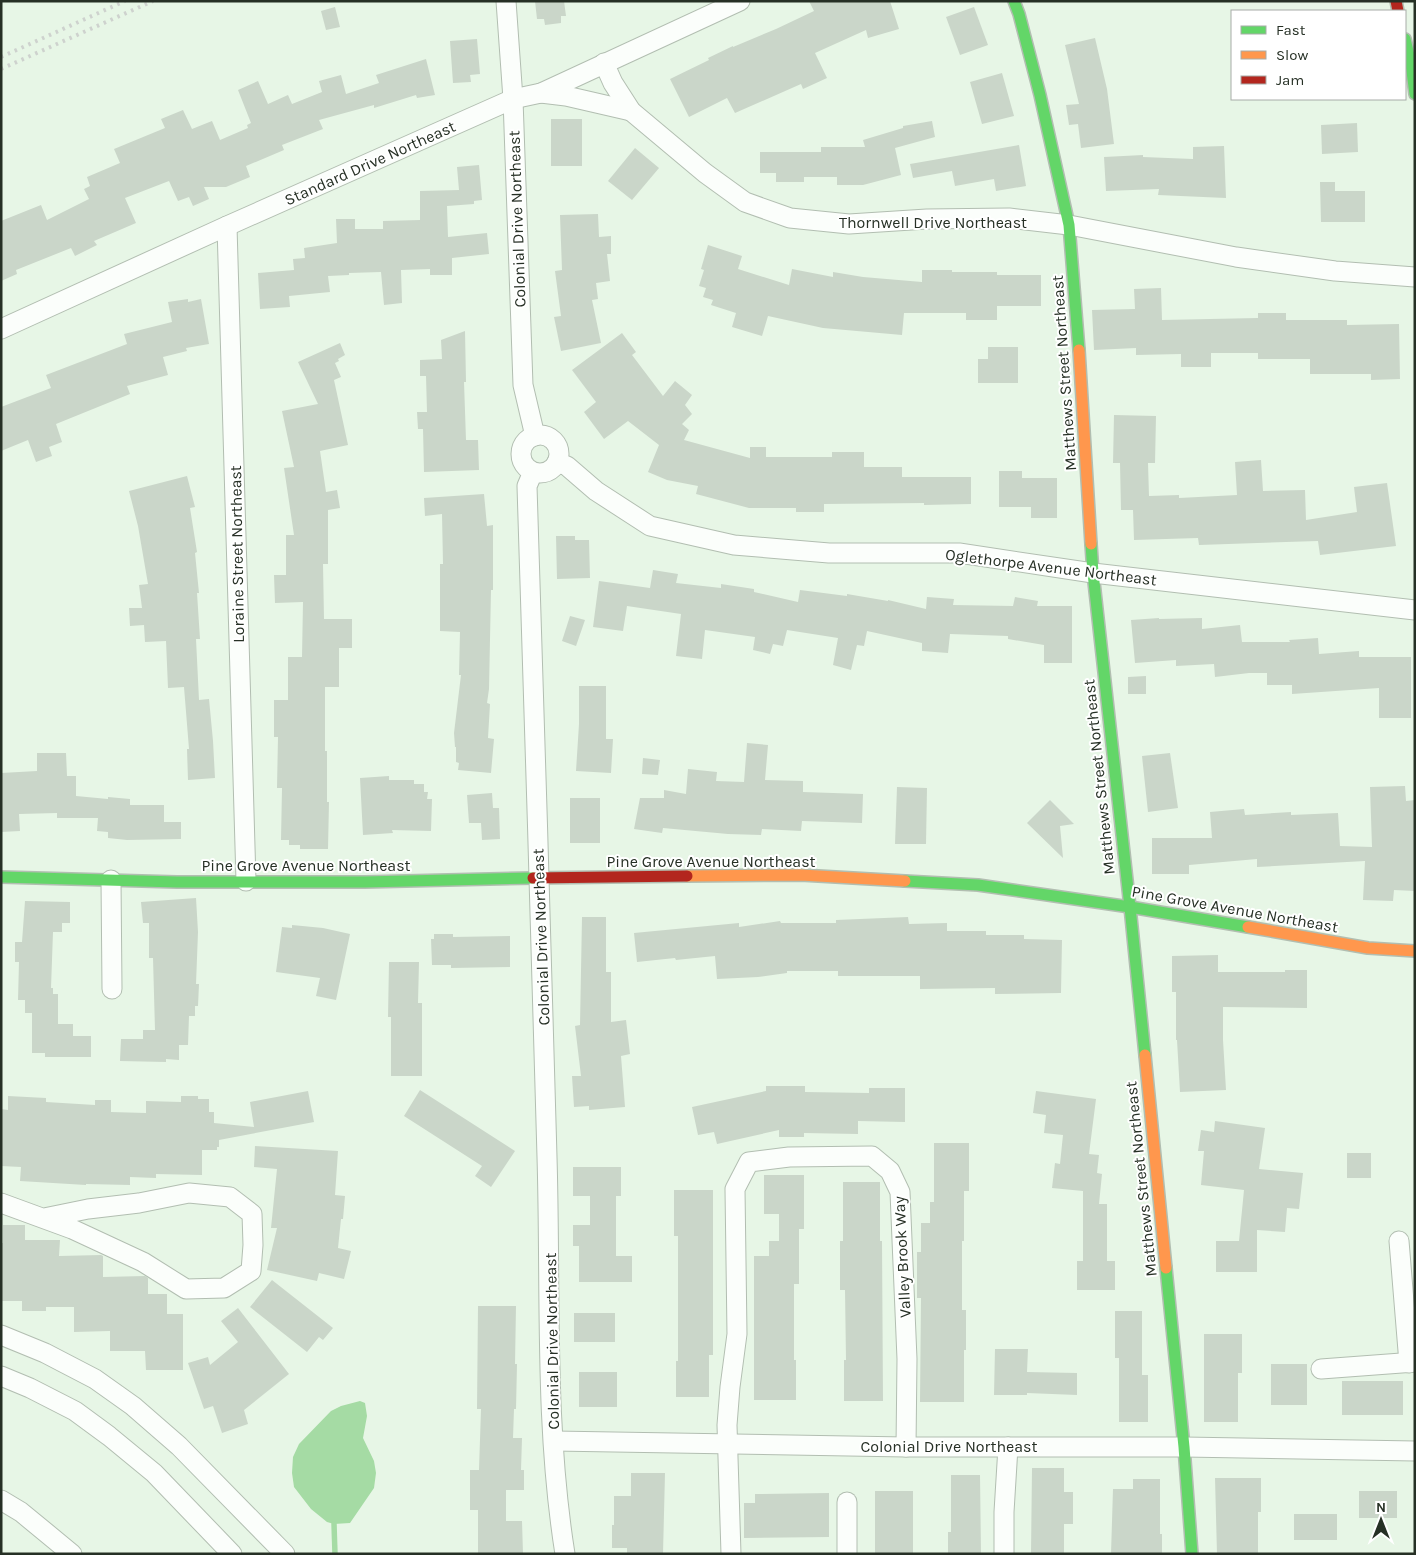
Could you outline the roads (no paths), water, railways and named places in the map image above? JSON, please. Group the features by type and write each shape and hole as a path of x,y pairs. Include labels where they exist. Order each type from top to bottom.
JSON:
{"street":[{"name":"Colonial Drive Northeast","path":"506,1 513,99 523,385 535,436"},
{"name":"Standard Drive Northeast","path":"1,329 513,99 541,93 740,1"},
{"name":"Matthews Street Northeast","path":"1014,1 1040,95 1069,225 1083,396 1093,574 1130,906 1184,1447 1192,1554"},
{"path":"1406,43 1415,94"},
{"name":"Thornwell Drive Northeast","path":"604,63 631,111 705,173 745,202 790,218 848,224 927,219 1008,218 1069,225 1236,258 1335,271 1415,277"},
{"name":"Thornwell Drive Northeast","path":"541,93 566,96 631,111"},
{"name":"Loraine Street Northeast","path":"227,226 246,881"},
{"path":"535,436 546,436 558,448 557,462 552,470 546,473 539,474 533,472 523,463 521,457 524,444 535,436"},
{"name":"Oglethorpe Avenue Northeast","path":"557,462 567,466 596,491 650,526 734,545 829,553 960,553 1093,574 1415,610"},
{"name":"Colonial Drive Northeast","path":"533,472 527,486 550,1245 550,1390 554,1441 906,1447 1184,1447 1415,1451"},
{"name":"Pine Grove Avenue Northeast","path":"1,877 177,882 365,882 801,875 978,885 1130,906 1368,948 1415,951"},
{"path":"111,880 112,989"},
{"name":"Valley Brook Way","path":"728,1443 727,1425 730,1387 737,1334 735,1189 749,1162 789,1157 872,1156 890,1171 900,1192 907,1359 906,1447"},
{"path":"1,1203 72,1228 142,1262 186,1288 224,1288 251,1271 253,1245 252,1214 230,1197 189,1192 139,1203 88,1209 44,1218"},
{"path":"1321,1369 1412,1362 1399,1241"},
{"path":"1,1336 45,1353 96,1379 132,1406 179,1446 285,1554"},
{"path":"1,1376 30,1388 75,1411 109,1436 154,1473 232,1554"},
{"path":"554,1441 553,1464 564,1554"},
{"path":"728,1443 731,1554"},
{"path":"1004,1554 1004,1512 1008,1447"},
{"path":"1,1500 21,1512 72,1554"},
{"path":"847,1502 847,1554"}],"waterway":[{"path":"334,1524 335,1554"}],"railway":[{"path":"1,57 125,1"},
{"path":"1,69 153,1"}]}
